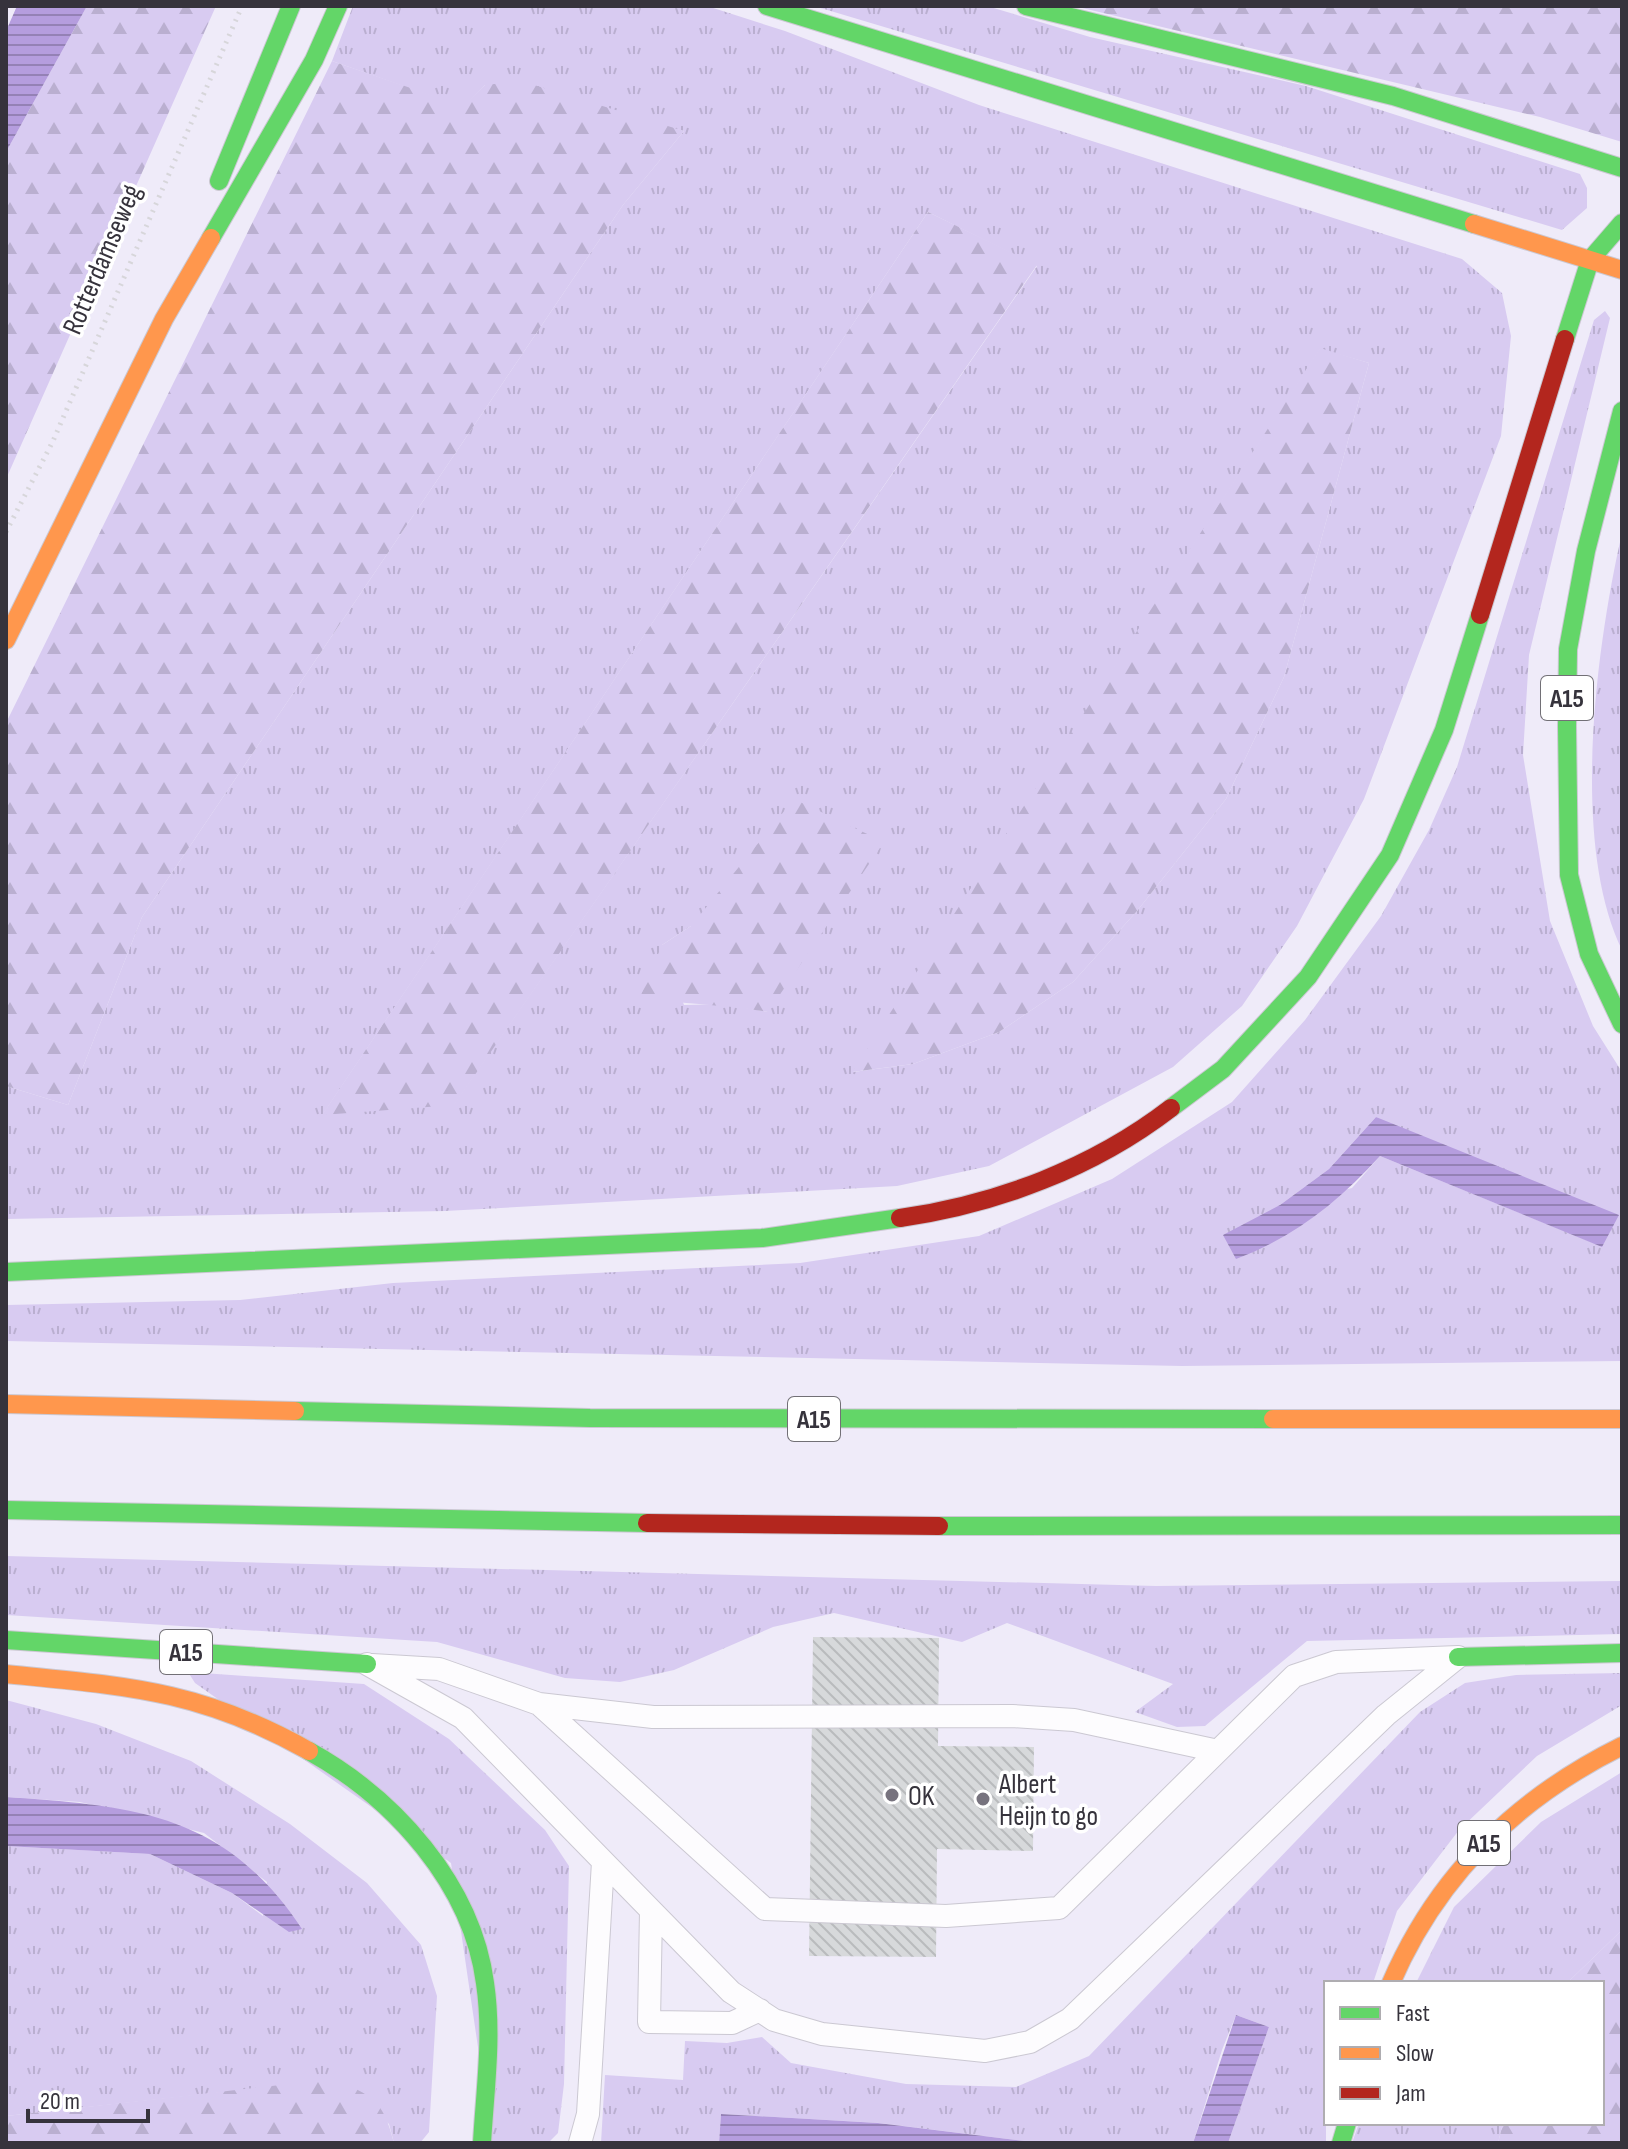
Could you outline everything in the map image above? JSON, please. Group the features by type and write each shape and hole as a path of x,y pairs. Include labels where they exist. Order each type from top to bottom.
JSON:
{"main road":[{"path":"164,319 272,45 291,6"},
{"path":"6,640 164,319 314,60 338,6"},
{"path":"767,6 1622,270"},
{"path":"1026,6 1393,96 1622,168"},
{"path":"6,1272 762,1238 936,1213 1035,1185 1139,1133 1223,1069 1308,977 1390,855 1444,730 1590,260 1622,223"},
{"name":"A15","path":"1622,411 1586,551 1568,649 1567,726 1569,875 1589,954 1622,1024"},
{"name":"A15","path":"6,1404 590,1418 1622,1419"},
{"path":"6,1510 573,1524 1407,1528 1622,1525"},
{"name":"A15","path":"6,1640 367,1664"},
{"name":"A15","path":"1458,1657 1622,1653"},
{"name":"A15","path":"6,1674 154,1691 213,1706 263,1726 304,1748 359,1785 412,1830 443,1875 471,1925 485,1979 487,2032 482,2143"},
{"name":"A15","path":"1392,1981 1409,1937 1448,1877 1513,1816 1622,1746"}],"lane":[{"name":"A15","path":"367,1664 463,1718 731,1992 774,2020 822,2034 985,2051 1030,2042 1070,2019 1386,1715 1458,1657"},
{"name":"A15","path":"539,1704 765,1909 946,1916 1059,1908 1294,1676 1336,1662 1458,1657"},
{"name":"A15","path":"367,1664 439,1669 539,1704 653,1717 1043,1718 1127,1730 1218,1751"},
{"path":"580,2143 588,2114 603,1862"},
{"path":"651,1911 649,2022 732,2023 760,2010"}],"path":[{"name":"Rotterdamseweg","path":"6,532 53,441 242,6"}],"green space":[{"path":"87,6 216,6 6,479 6,152"},
{"path":"353,6 707,6 785,31 979,105 1462,259 1502,293 1511,336 1501,436 1364,799 1297,926 1242,1006 1173,1067 989,1166 897,1186 445,1211 6,1219 6,1086 68,1105 142,917 623,205 684,131 485,85 463,107 332,61","holes":["928,212 1037,266 454,1104 323,1114","1320,349 1369,363 1284,677 1226,799 1137,911 1073,982 999,1032 913,1064 853,1072","691,926 768,1012 724,1004 684,1005 662,945"]},
{"path":"814,6 987,6 1090,37 1306,86 1580,174 1587,188 1587,208 1562,230"},
{"path":"1074,6 1615,6 1622,8 1622,142 1540,117"},
{"path":"332,61 463,106 485,85 521,81 684,131 623,205 142,917 68,1105 6,1086 6,723"},
{"path":"928,212 1037,265 454,1105 322,1115"},
{"path":"1605,311 1610,318 1529,655 1523,755 1550,921 1593,1026 1622,1072 1622,1361 1182,1366 6,1341 6,1305 240,1300 393,1283 800,1263 979,1236 1112,1179 1232,1102 1305,1020 1381,916 1429,830 1457,767 1594,320","holes":["1376,1117 1601,1246 1380,1156 1352,1188 1280,1205 1329,1169"]},
{"path":"1320,348 1369,363 1284,677 1226,799 1137,911 1073,982 999,1032 913,1064 852,1072"},
{"path":"1622,533 1622,950 1606,906 1596,856 1592,801 1597,687 1612,579"},
{"path":"794,799 884,842 768,1012 640,997 662,945 691,926"},
{"path":"6,1556 1156,1586 1622,1581 1622,1634 1307,1641 1205,1726 1177,1727 1135,1712 1173,1684 1007,1623 962,1642 834,1613 773,1627 674,1670 620,1682 565,1678 437,1642 6,1615"},
{"path":"188,1672 364,1684 449,1739 545,1830 569,1866 564,2084 558,2133 548,2143 492,2143 451,1863 195,1683"},
{"path":"1622,1673 1622,1705 1537,1756 1459,1830 1397,1911 1374,1981 1324,1981 1326,2143 1228,2143 1269,2027 1236,2015 1193,2143 1041,2143 879,2123 721,2114 719,2143 601,2143 605,2075 683,2080 685,2041 727,2043 762,2037 791,2063 906,2084 1016,2087 1089,2056 1420,1712 1465,1683 1516,1675"},
{"path":"6,1700 96,1724 191,1761 290,1824 367,1883 421,1945 437,1996 429,2132 420,2143 394,2143 389,2124 334,2080 6,2116 6,1846 150,1854 232,1893 263,1916 267,1882 204,1833 80,1802 6,1797"},
{"path":"1622,1772 1622,1930 1569,1981 1417,1981 1454,1907 1541,1822"},
{"path":"1622,1930 1622,2143 1498,2143 1502,2125 1604,2125 1604,1981 1569,1981"},
{"path":"334,2079 374,2101 385,2117 394,2143 6,2143 6,2116"},
{"path":"1358,2125 1502,2125 1498,2143 1352,2143"}],"shaded area":[{"path":"17,6 87,6 6,152 6,31"},
{"path":"1376,1117 1619,1215 1602,1247 1380,1156 1332,1203 1296,1229 1236,1259 1223,1235 1280,1205 1329,1169"},
{"path":"6,1797 96,1805 174,1823 209,1839 241,1861 272,1890 302,1929 289,1932 232,1893 150,1854 6,1846"},
{"path":"1236,2015 1269,2027 1228,2143 1193,2143"},
{"path":"721,2114 878,2123 1041,2143 719,2143"}],"building":[{"path":"813,1637 939,1638 938,1746 1034,1747 1033,1851 937,1849 936,1957 809,1956"}],"traffic: fast":[{"path":"219,181 291,6"},
{"path":"211,238 314,60 338,6"},
{"path":"767,6 1474,224"},
{"path":"1026,6 1393,96 1622,168"},
{"path":"1565,339 1590,260 1622,223"},
{"path":"1622,411 1586,551 1568,649 1567,726 1569,875 1589,954 1622,1024"},
{"path":"1171,1108 1223,1069 1308,977 1390,855 1444,730 1480,615"},
{"path":"6,1272 762,1238 900,1218"},
{"path":"295,1411 590,1418 1273,1419"},
{"path":"6,1510 647,1523"},
{"path":"939,1526 1622,1525"},
{"path":"6,1640 367,1664"},
{"path":"1458,1657 1622,1653"},
{"path":"309,1751 371,1793 399,1819 446,1878 464,1912 477,1947 487,2003 488,2063 482,2143"},
{"path":"1341,2143 1346,2125"}],"traffic: slow":[{"path":"1474,224 1622,270"},
{"path":"6,640 164,319 211,238"},
{"path":"6,1404 295,1411"},
{"path":"1273,1419 1622,1419"},
{"path":"6,1674 162,1694 233,1715 309,1751"},
{"path":"1392,1981 1432,1908 1484,1844 1548,1790 1622,1746"}],"traffic: jam":[{"path":"1480,615 1565,339"},
{"path":"900,1218 972,1203 1043,1180 1109,1149 1171,1108"},
{"path":"647,1523 939,1526"}],"place":[{"name":"OK","path":"892,1795"},
{"name":"Albert Heijn to go","path":"983,1799"}]}
